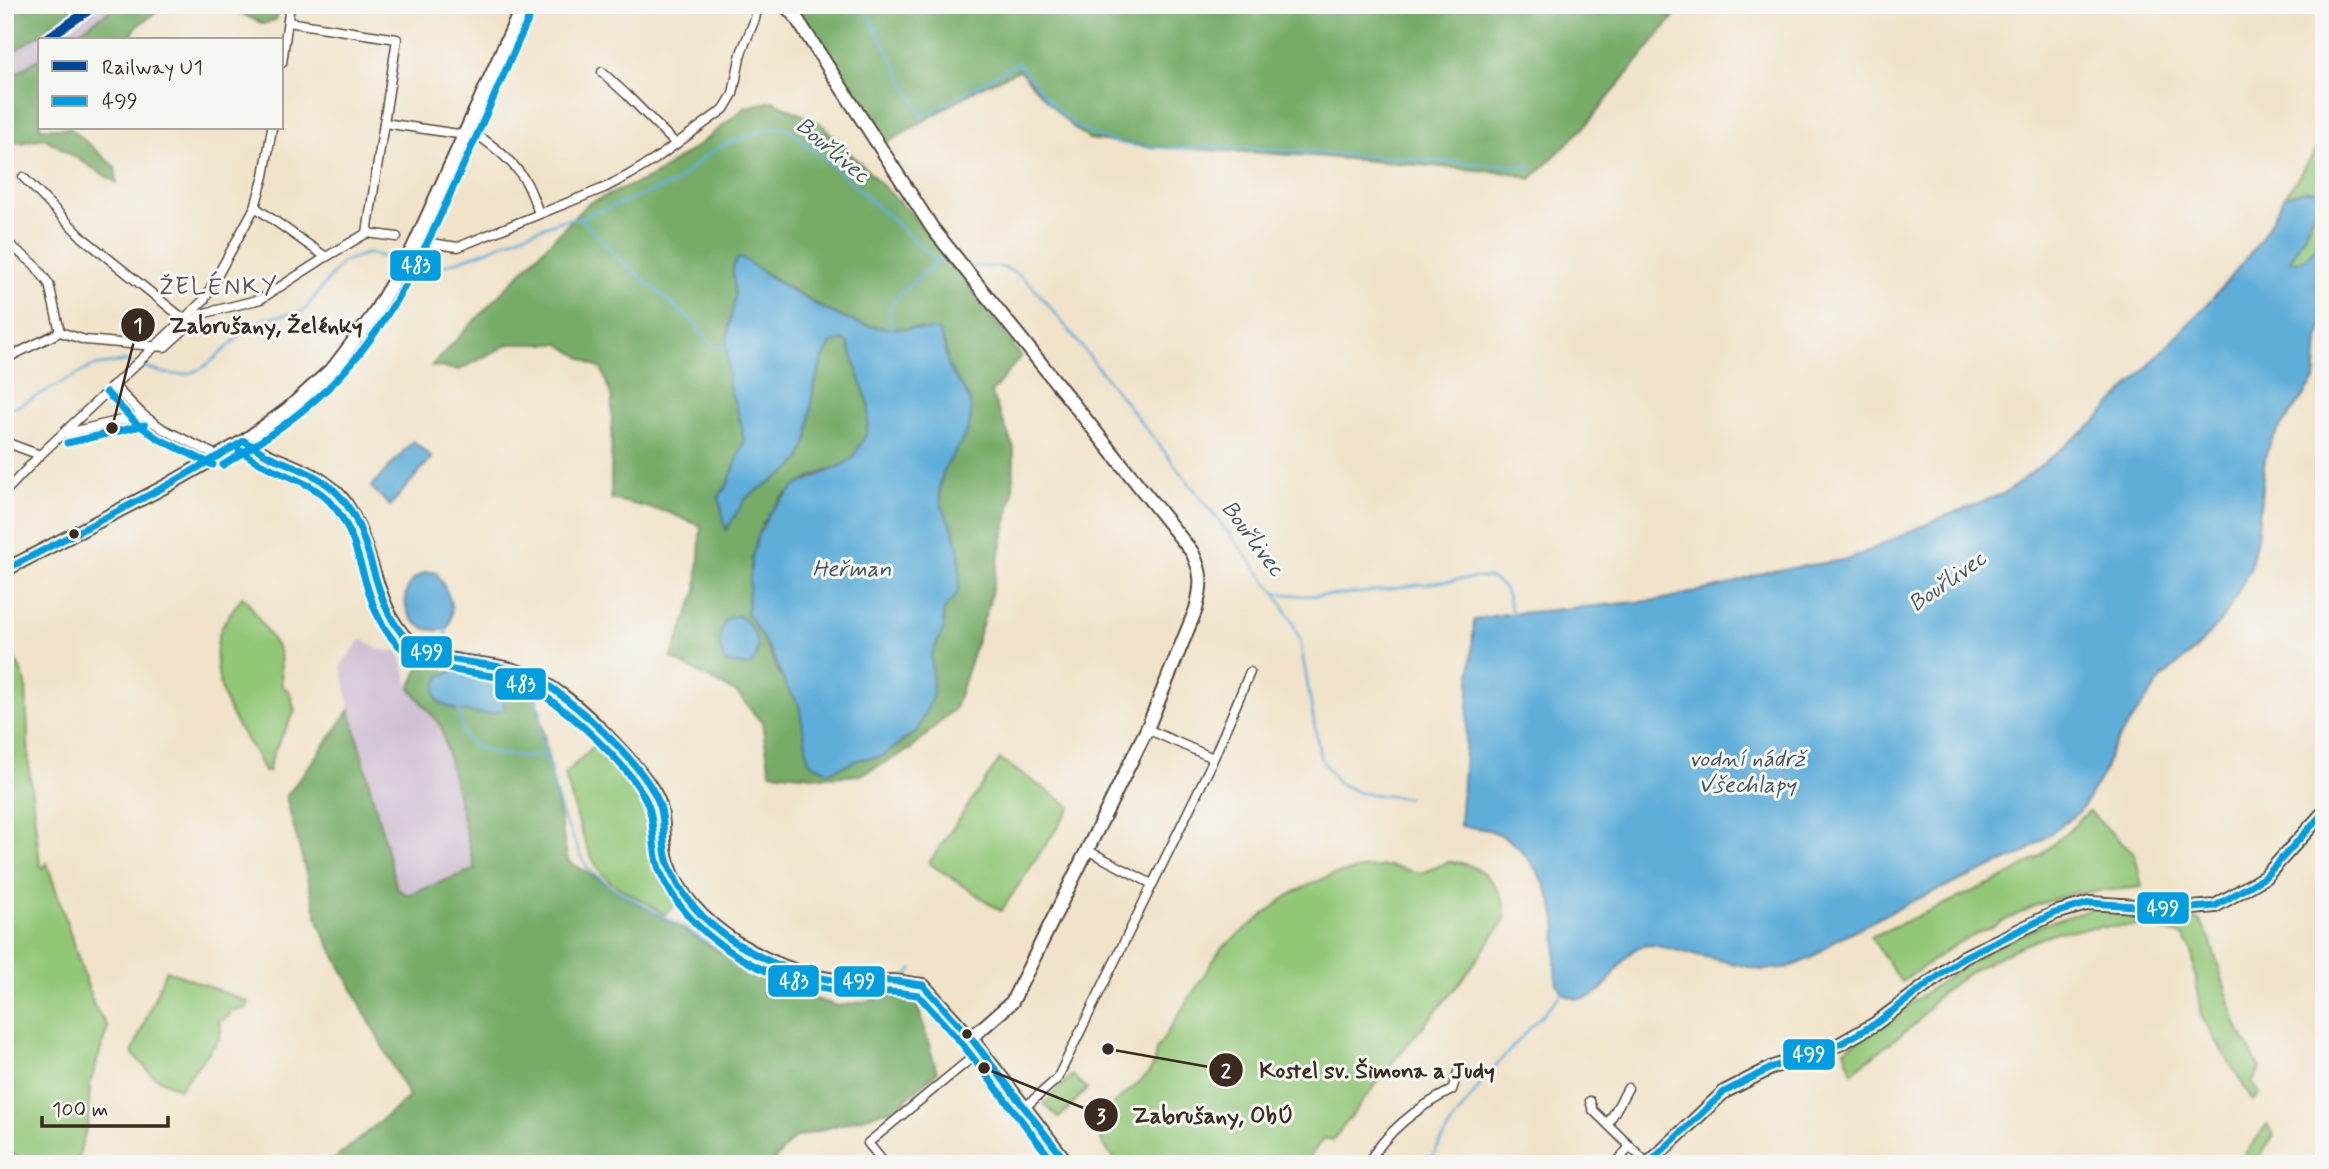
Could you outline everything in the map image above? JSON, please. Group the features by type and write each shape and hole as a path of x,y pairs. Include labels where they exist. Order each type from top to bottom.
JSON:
{"street":[{"path":"284,49 290,5"},
{"path":"5,570 168,485 244,441 288,409 334,367 372,317 398,276 467,132 523,5"},
{"path":"414,245 458,247 629,175 676,144 724,109 733,94 741,53 758,5"},
{"path":"785,5 795,16 933,229 1192,552 1201,570 1196,609 1147,729 1012,1002 971,1038"},
{"path":"288,22 397,39 367,233"},
{"path":"602,72 676,144"},
{"path":"384,123 467,132 483,138 509,161 526,182 539,213"},
{"path":"5,492 40,455 204,300 255,207 264,176 272,130"},
{"path":"23,177 83,237 185,320"},
{"path":"255,207 326,257"},
{"path":"5,359 60,332 85,340 165,347 201,314 261,299 367,233 397,237"},
{"path":"5,241 34,264 49,284 60,332"},
{"path":"115,383 143,415 163,429 218,456"},
{"path":"65,433 143,415"},
{"path":"244,441 270,456 308,472 327,484 343,500 360,532 389,611 403,635 421,649 437,656 516,670 541,681 564,696 604,732 655,793 660,807 667,861 686,900 708,922 776,964 821,978 858,983 891,981 923,985 971,1038 1068,1164"},
{"path":"5,442 40,455"},
{"path":"1024,1108 1056,1079 1213,758 1250,672"},
{"path":"1147,729 1213,758"},
{"path":"1590,1101 1593,1110 1648,1164 1724,1092 1773,1067 1840,1044 1875,1024 1964,957 2055,913 2090,903 2180,909 2215,906 2265,877 2324,812"},
{"path":"1087,850 1152,884"},
{"path":"885,1164 868,1143 980,1051"},
{"path":"1367,1164 1374,1151 1403,1120 1452,1090 1458,1072"},
{"path":"1608,1125 1628,1088"},
{"path":"1616,1164 1630,1146"}],"shaded area":[{"path":"85,5 118,5 70,38 38,38 38,59 5,80 5,57"},
{"path":"362,639 380,650 399,651 410,688 441,726 476,869 408,895 397,889 350,710 341,665"}],"green space":[{"path":"5,5 85,5 5,57"},
{"path":"118,5 168,5 137,26 129,38 70,38"},
{"path":"223,5 279,5 276,20 263,24"},
{"path":"791,5 1683,5 1588,123 1531,179 1512,173 1313,156 1156,147 1089,139 1068,123 1019,70 981,87 887,143"},
{"path":"38,59 38,130 72,130 115,167 117,183 44,138 22,143 5,142 5,80"},
{"path":"773,101 820,123 924,227 1021,356 991,393 1014,448 1013,493 989,603 955,708 911,749 861,775 825,777 770,772 762,723 737,693 671,658 697,590 701,526 667,512 611,499 612,398 602,370 559,344 509,344 459,370 431,366 587,204 653,176 700,144 746,107","holes":["742,259 827,310 864,325 890,329 921,328 945,343 948,366 969,398 971,420 967,432 944,469 940,486 941,508 954,532 960,558 957,593 943,611 944,628 931,656 933,695 915,733 881,757 860,759 829,772 810,762 799,704 786,686 761,635 752,558 763,523 781,498 813,476 854,458 867,432 869,405 848,343 843,340 831,343 821,363 813,390 800,460 790,470 747,497 719,497 728,484 744,442 741,422 728,383 727,339 735,297 733,267"]},
{"path":"2324,139 2323,230 2308,255 2297,261 2290,261 2319,197 2316,191 2307,190 2285,196"},
{"path":"242,597 280,652 282,686 289,691 295,711 276,748 268,772 264,772 231,715 217,666 221,629"},
{"path":"5,648 19,666 26,684 29,769 40,864 43,868 47,863 94,1006 108,1027 90,1084 88,1123 76,1164 27,1164 5,1148"},
{"path":"421,664 533,680 568,861 782,989 838,1006 914,994 937,1072 896,1108 794,1138 771,1164 329,1164 409,1097 320,927 286,797 350,710 397,889 408,895 475,869 441,726 410,688"},
{"path":"602,738 652,797 657,857 679,901 664,915 608,880 592,859 586,845 565,774"},
{"path":"1000,759 1071,807 1001,911 929,863"},
{"path":"2089,811 2135,855 2142,887 2070,894 2039,904 1958,943 1901,982 1871,937 2007,876 2039,857"},
{"path":"1449,862 1471,866 1489,879 1501,898 1505,920 1463,979 1397,1057 1333,1140 1323,1138 1305,1164 1121,1164 1105,1148 1099,1134 1100,1122 1106,1112 1150,1071 1156,1050 1221,949 1296,891 1332,875 1390,866 1421,873"},
{"path":"2095,908 2200,921 2210,939 2237,1026 2260,1068 2252,1083 2260,1094 2253,1101 2201,1016 2192,950 2183,936 2146,926 2056,932 2012,950 1969,972 1937,997 1917,1022 1852,1072 1844,1050 1965,965 2042,925"},
{"path":"166,970 249,1002 246,1009 231,1010 229,1016 219,1021 219,1039 179,1089 153,1076 132,1053"},
{"path":"1072,1075 1087,1089 1059,1118 1044,1104"},
{"path":"2267,1125 2274,1135 2254,1164 2237,1164"}],"water":[{"name":"vodní nádrž Všechlapy","path":"2307,190 2316,191 2319,197 2290,261 2297,262 2307,256 2324,227 2324,323 2318,339 2315,380 2272,439 2265,457 2257,538 2250,569 2229,609 2216,627 2197,648 2162,678 2119,738 2111,750 2104,772 2077,814 2023,854 1917,899 1839,938 1811,958 1790,967 1762,970 1645,945 1630,954 1610,980 1594,995 1584,999 1573,998 1564,993 1556,979 1557,927 1553,907 1536,869 1508,839 1483,829 1460,826 1474,620 1498,615 1659,600 1727,585 1766,572 1850,559 1940,518 2007,492 2094,423 2213,298 2258,244 2285,196"},
{"name":"Heřman","path":"742,258 802,296 851,321 883,328 939,331 949,367 969,399 970,422 943,473 939,490 957,544 959,580 957,594 943,611 944,628 931,656 933,695 917,731 881,757 860,759 829,772 809,762 799,704 786,686 771,652 747,613 752,558 758,535 771,511 796,486 853,458 867,432 869,405 848,343 843,340 831,343 821,363 813,390 808,438 800,460 790,470 747,497 726,530 719,497 728,484 744,442 741,422 728,383 727,339 735,297 733,267 737,259"},
{"path":"413,441 432,457 390,506 371,487"},
{"path":"427,572 436,572 450,599 451,613 447,629 432,630 420,626 407,608 405,598 408,587 415,578"},
{"path":"737,615 753,630 756,638 757,652 750,666 727,663 721,652 720,637 725,620"},
{"path":"454,671 483,674 497,681 502,688 504,709 488,714 471,713 453,709 440,702 435,688 440,676"}],"waterway":[{"path":"863,5 923,117 1017,63 1073,124 1090,133 1128,145 1168,148 1227,147 1523,167 1532,165"},
{"name":"Bouřlivec","path":"408,262 443,266 563,220 580,218 675,183 704,157 725,144 773,127 784,128 795,134 937,261 956,265"},
{"name":"Bouřlivec","path":"2315,192 2324,181"},
{"path":"580,218 617,257 691,320 713,345 731,347"},
{"name":"Bouřlivec","path":"139,365 170,374 202,368 253,323 304,311 342,262 369,253 398,261"},
{"path":"893,332 889,313 895,299 937,261"},
{"name":"Bouřlivec","path":"970,266 1008,269 1030,284 1275,592 1300,640 1320,757 1338,783 1360,793 1408,798"},
{"name":"Bouřlivec","path":"5,407 16,407 93,366 127,361 132,363"},
{"path":"1276,593 1329,595 1487,577 1503,588 1513,616"},
{"path":"445,626 450,654"},
{"path":"500,684 536,699 541,712 540,731 546,757"},
{"path":"459,709 462,731 467,740 476,746 499,754 546,757 563,817 587,868 610,886 746,964 813,992 883,999 890,996 899,985"},
{"path":"905,978 912,969"},
{"path":"1428,1164 1452,1123 1489,1073 1564,991"}],"rail line":[{"name":"U1","path":"47,38 97,5"}],"transit line":[{"name":"483","path":"223,465 270,435 314,401 341,375 377,330 407,282 433,231 533,9"},
{"name":"483","path":"106,392 136,423 157,438 213,465"},
{"name":"483","path":"67,443 145,425"},
{"name":"499","path":"244,441 314,476 336,492 349,507 365,543 383,601 403,635 413,644 437,656 506,668 536,679 574,706 618,746 654,792 663,820 666,856 680,887 696,909 715,928 762,957 813,976 839,981 896,981 923,985 971,1038 1068,1164"},
{"name":"499","path":"5,570 168,485 244,441"},
{"name":"483","path":"239,450 308,485 330,502 351,535 369,592 385,629 408,653 432,665 509,680 530,688 551,700 611,754 645,798 652,818 657,862 672,894 709,936 758,967 811,986 846,992 918,995 963,1045 1055,1164"},
{"name":"499","path":"1648,1164 1724,1092 1773,1067 1840,1044 1875,1024 1964,957 2055,913 2090,903 2180,909 2215,906 2265,877 2324,812"}],"place":[{"name":"Zabrušany, Želénky","path":"112,428"},
{"name":"Kostel sv. Šimona a Judy","path":"1108,1049"},
{"name":"Zabrušany, ObÚ","path":"984,1068"}],"district":[{"name":"ŽELÉNKY","path":"219,287"}]}
